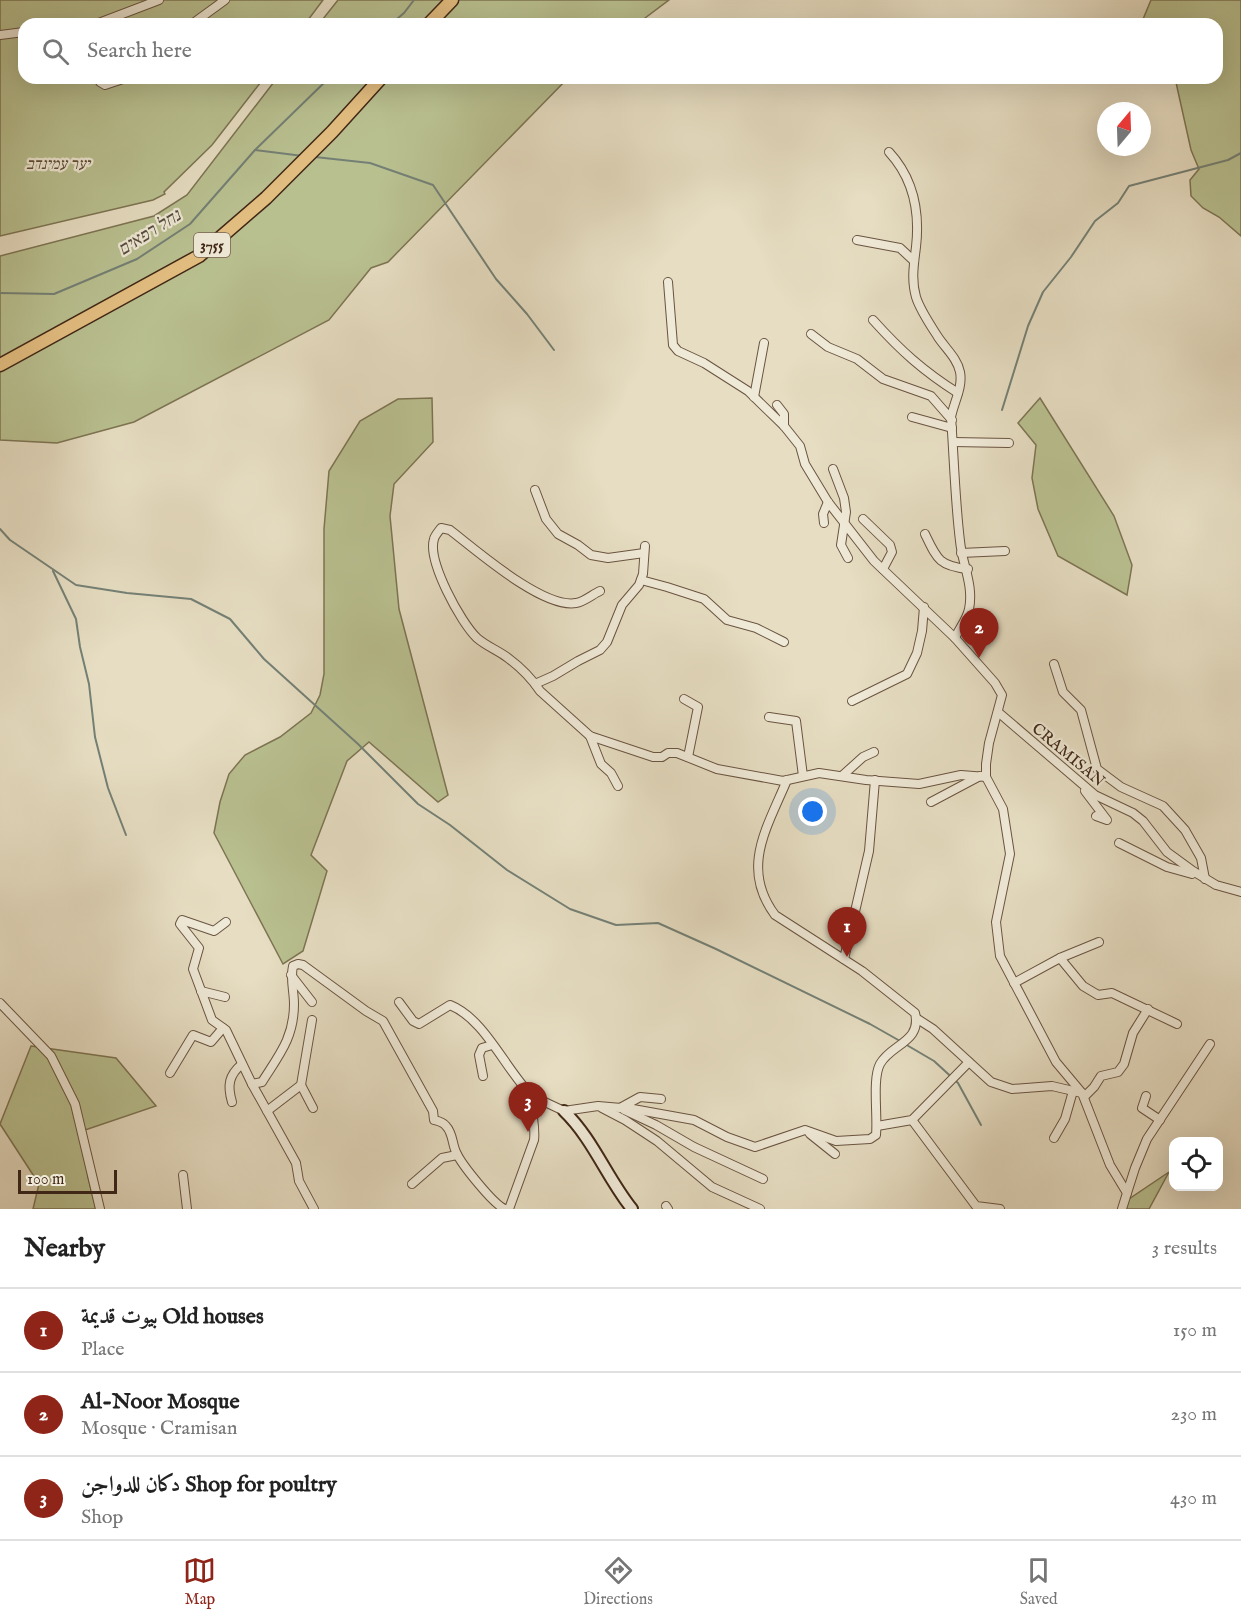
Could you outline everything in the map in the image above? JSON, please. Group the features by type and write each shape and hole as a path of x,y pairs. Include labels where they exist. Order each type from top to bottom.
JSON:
{"main road":[{"path":"435,18 452,0"},
{"name":"3755","path":"2,364 200,256 266,198 332,132 376,84"}],"street":[{"path":"112,18 159,0"},
{"path":"200,18 225,0"},
{"path":"0,35 18,33"},
{"path":"889,152 909,180 916,207 917,240 913,270 916,297 938,337 956,360 960,373 960,389 954,401 952,424 961,553 968,569 970,590 969,609 955,638"},
{"path":"857,240 900,248 914,261"},
{"path":"668,282 673,345 678,351 704,363 748,391 784,426 800,446 805,464 828,502 874,561 955,638 995,683 1002,695 983,776 1003,809 1010,854 996,922 1000,956 1056,1062 1083,1095 1110,1165 1127,1193"},
{"path":"873,320 900,350 928,374 958,393"},
{"path":"811,334 828,347 857,359 883,379 931,396 952,424"},
{"path":"754,397 764,343"},
{"path":"777,405 784,414 784,426"},
{"path":"912,417 952,424"},
{"path":"953,442 1010,443"},
{"path":"833,470 844,498 845,524 841,545 848,558"},
{"path":"535,490 546,519 558,534 578,544 591,555 608,558 645,549 639,585 622,605 607,642 600,650 535,684"},
{"path":"824,523 823,514 828,502"},
{"path":"863,519 890,545 892,552 883,569"},
{"path":"600,591 577,603 559,603 508,576 450,530 441,528 434,538 433,547 440,576 457,612 477,638 509,658 540,692 590,736 653,758 662,757 668,753 677,753 717,769 787,780 819,772 919,784 961,775 983,776"},
{"path":"925,534 935,555 949,567 968,569"},
{"path":"961,553 1005,550"},
{"path":"641,580 704,599 727,620 756,628 784,642"},
{"path":"852,701 907,674 922,631 924,607"},
{"path":"1054,664 1063,692 1081,710 1097,769 1121,787 1163,806 1185,830 1201,858 1202,877 1167,867 1119,843"},
{"path":"684,699 698,706 688,757"},
{"name":"CRAMISAN","path":"998,712 1095,795 1133,813 1143,821 1167,852 1216,885 1241,892"},
{"path":"769,717 796,721 803,776"},
{"path":"590,736 601,764 611,773 618,786"},
{"path":"843,775 863,757 874,752"},
{"path":"931,802 983,776"},
{"path":"564,1111 598,1106 694,1120 727,1137 755,1147 806,1130 836,1141 870,1139 876,1135 876,1075 881,1061 912,1035 917,1023 915,1013 862,971 775,915 767,904 757,880 759,848 787,780"},
{"path":"844,959 869,851 875,780"},
{"path":"1079,782 1107,820 1096,816"},
{"path":"226,922 214,931 183,920 180,924 199,948 193,969 212,1020 226,1030 252,1084 296,1163 298,1181 314,1209"},
{"path":"1014,983 1060,958 1099,942"},
{"path":"1060,958 1083,986 1098,995 1112,993 1177,1023"},
{"path":"252,1084 262,1082 289,1040 294,1003 291,975 293,966 298,964 303,965 383,1021 433,1111 434,1120 447,1126 462,1164 501,1208 507,1209 534,1140 536,1130 531,1104 532,1096"},
{"path":"291,975 312,1002"},
{"path":"201,991 225,997"},
{"path":"399,1002 413,1021 418,1024 450,1005 462,1009 483,1032 509,1070 532,1096 564,1111 579,1127 632,1209"},
{"path":"0,1004 51,1056 75,1104 100,1209"},
{"path":"1083,1095 1094,1087 1101,1076 1118,1072 1124,1064 1133,1033 1148,1009"},
{"path":"916,1018 933,1029 992,1082 1012,1089 1052,1086 1083,1095"},
{"path":"312,1020 301,1085 313,1108"},
{"path":"170,1073 193,1035 211,1042 223,1028"},
{"path":"1122,1209 1147,1139 1210,1044"},
{"path":"483,1076 479,1055 482,1048 492,1045"},
{"path":"877,1126 912,1120 969,1062"},
{"path":"232,1102 228,1089 230,1079 242,1064"},
{"path":"267,1111 301,1085"},
{"path":"1054,1138 1065,1119 1073,1091"},
{"path":"1146,1096 1142,1108 1160,1120"},
{"path":"619,1108 640,1097 661,1099"},
{"path":"598,1106 657,1141 712,1186 760,1209"},
{"path":"619,1108 656,1125 694,1147 763,1179"},
{"path":"912,1120 976,1206 1000,1209"},
{"path":"806,1130 835,1154"},
{"path":"412,1184 442,1158 458,1155"},
{"path":"183,1175 187,1209"}],"green space":[{"name":"יער עמינדב","path":"0,0 323,0 310,18 18,18 18,84 259,84 212,145 164,192 165,194 153,200 0,236"},
{"path":"338,0 669,0 645,18 324,18"},
{"path":"1151,0 1241,0 1241,236 1219,217 1203,208 1191,196 1190,180 1199,169 1191,150 1176,84 1223,84 1223,18 1144,18"},
{"path":"272,84 562,84 388,262 371,268 329,320 134,422 57,443 0,440 0,256 154,216 187,195"},
{"path":"432,398 433,442 394,484 390,516 399,609 448,795 438,802 369,742 347,761 311,855 327,871 303,951 283,964 214,833 220,802 229,774 245,755 280,737 311,713 320,695 324,674 324,529 329,471 360,421 398,399"},
{"path":"1040,398 1114,516 1132,565 1127,595 1058,556 1038,509 1032,478 1036,445 1018,423"},
{"path":"31,1046 116,1058 156,1106 82,1131 88,1177 96,1209 33,1209 39,1184 0,1124"},
{"path":"1169,1172 1149,1209 1125,1209 1129,1199"}],"waterway":[{"name":"נחל רפאים","path":"398,18 414,0"},
{"name":"נחל רפאים","path":"0,293 54,294 137,259 190,224 255,150 323,84"},
{"path":"255,150 303,156"},
{"path":"1002,410 1028,326 1043,292 1071,257 1095,221 1118,203 1129,186 1228,160 1241,153"},
{"path":"315,157 370,163 433,185 496,279 527,314 554,350"},
{"path":"0,529 10,540 76,585 191,599 230,619 264,659 358,744 418,804 450,825 507,870 570,909 616,925 658,923 870,1024 900,1041"},
{"path":"53,571 76,619 89,684 95,737 108,788 126,835"},
{"path":"905,1044 934,1061 958,1083 981,1125"}],"place":[{"name":"Al-Noor Mosque","path":"979,658"},
{"name":"بيوت قديمة Old houses","path":"847,957"},
{"name":"دكان للدواجن Shop for poultry","path":"528,1132"}]}
